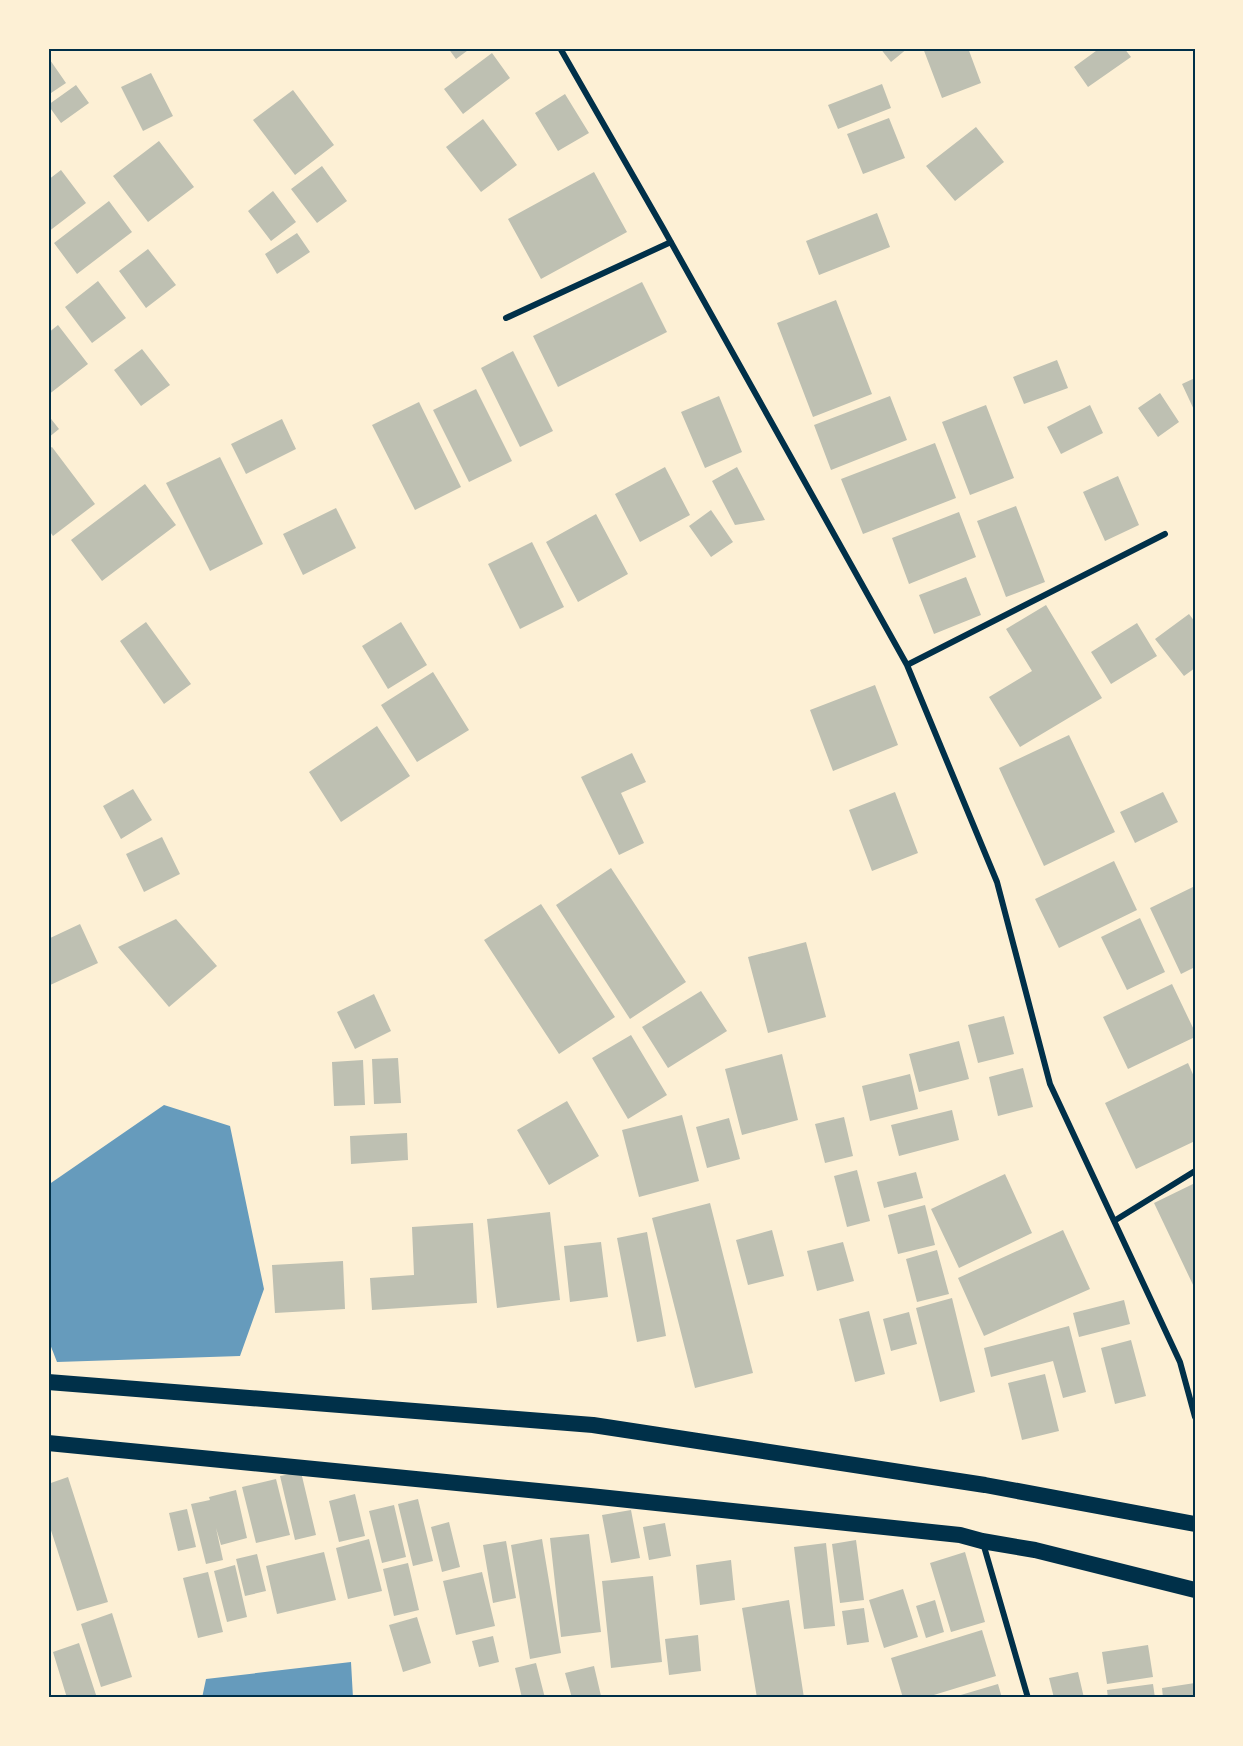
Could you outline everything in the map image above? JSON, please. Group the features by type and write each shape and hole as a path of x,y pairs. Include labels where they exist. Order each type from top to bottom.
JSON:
{"highway":[{"path":"48,1382 593,1425 985,1485 1195,1524"},
{"path":"48,1443 960,1535 1035,1550 1195,1590"}],"street":[{"path":"560,48 907,664 997,882 1050,1084 1180,1362 1195,1417"},
{"path":"506,318 670,242"},
{"path":"907,664 1165,534"},
{"path":"1114,1221 1195,1171"},
{"path":"982,1541 1028,1698"}],"water":[{"path":"164,1105 230,1126 264,1289 240,1356 57,1362 48,1339 48,1185"},
{"path":"351,1662 353,1698 202,1698 206,1679"}],"building":[{"path":"448,48 471,48 456,59"},
{"path":"880,48 908,48 891,62"},
{"path":"923,48 968,48 981,83 942,98"},
{"path":"1100,48 1124,48 1131,57 1088,87 1074,67"},
{"path":"492,53 510,78 463,114 444,89"},
{"path":"48,57 66,83 48,95"},
{"path":"151,73 173,116 143,131 121,87"},
{"path":"882,84 891,108 838,129 828,105"},
{"path":"76,85 89,103 61,123 48,105"},
{"path":"293,90 334,145 295,175 253,120"},
{"path":"565,94 589,133 558,151 535,113"},
{"path":"889,118 905,158 863,174 847,134"},
{"path":"483,119 517,165 481,192 446,147"},
{"path":"976,127 1004,162 955,201 926,166"},
{"path":"159,141 194,187 148,222 113,176"},
{"path":"322,166 347,201 317,223 291,189"},
{"path":"61,170 86,203 48,232 48,180"},
{"path":"594,172 627,232 541,279 508,219"},
{"path":"273,191 296,222 271,241 248,211"},
{"path":"109,201 132,232 77,274 54,243"},
{"path":"877,213 890,247 819,275 806,241"},
{"path":"297,233 310,252 277,274 265,254"},
{"path":"148,249 176,285 146,308 119,271"},
{"path":"98,281 126,318 92,343 65,307"},
{"path":"642,282 667,332 558,387 533,336"},
{"path":"836,300 872,394 813,417 777,323"},
{"path":"58,325 88,364 48,395 48,333"},
{"path":"142,349 170,385 141,406 114,370"},
{"path":"513,351 553,431 520,447 481,368"},
{"path":"1057,360 1068,388 1024,404 1013,377"},
{"path":"1195,378 1195,412 1182,384"},
{"path":"476,389 512,461 469,482 433,410"},
{"path":"1160,393 1179,422 1158,437 1138,408"},
{"path":"719,396 742,452 705,468 681,412"},
{"path":"890,396 907,440 831,470 814,425"},
{"path":"419,402 461,487 415,510 372,425"},
{"path":"986,405 1014,478 970,495 942,422"},
{"path":"1090,405 1103,433 1061,454 1047,427"},
{"path":"48,415 59,429 48,438"},
{"path":"282,419 296,449 246,474 231,444"},
{"path":"935,443 956,498 863,534 841,479"},
{"path":"52,447 95,504 53,536 48,529 48,449"},
{"path":"220,457 263,544 210,571 166,483"},
{"path":"665,467 690,515 640,542 615,494"},
{"path":"737,467 765,520 735,525 712,481"},
{"path":"1118,476 1139,525 1105,541 1083,492"},
{"path":"145,484 176,525 102,581 71,540"},
{"path":"1016,506 1045,582 1006,597 977,521"},
{"path":"336,508 356,548 303,575 283,534"},
{"path":"711,510 733,542 711,557 689,526"},
{"path":"959,512 976,557 909,584 892,538"},
{"path":"596,514 628,574 578,602 546,542"},
{"path":"532,542 564,607 520,629 488,564"},
{"path":"966,577 981,615 934,634 919,595"},
{"path":"1046,605 1102,698 1020,747 989,697 1032,671 1006,629"},
{"path":"1189,614 1195,622 1195,668 1184,676 1155,639"},
{"path":"146,622 191,684 164,704 120,641"},
{"path":"401,622 427,665 388,689 362,646"},
{"path":"1137,623 1157,656 1111,684 1091,652"},
{"path":"433,672 469,730 417,762 381,705"},
{"path":"875,685 898,745 833,771 810,710"},
{"path":"377,726 410,776 341,822 309,772"},
{"path":"1069,735 1115,832 1044,866 999,768"},
{"path":"632,753 646,782 621,793 644,843 619,855 581,777"},
{"path":"133,789 152,820 121,839 103,806"},
{"path":"895,792 918,853 872,871 849,810"},
{"path":"1163,792 1178,822 1135,843 1120,812"},
{"path":"162,837 180,874 144,892 126,854"},
{"path":"1114,861 1137,910 1059,948 1035,899"},
{"path":"611,868 686,982 630,1019 556,905"},
{"path":"1195,886 1195,967 1181,974 1150,908"},
{"path":"541,904 615,1017 559,1054 484,940"},
{"path":"1140,918 1165,972 1127,990 1101,937"},
{"path":"176,919 217,966 169,1007 118,947"},
{"path":"80,924 98,963 48,986 48,939"},
{"path":"806,942 826,1017 768,1033 748,957"},
{"path":"1172,984 1195,1032 1195,1037 1128,1069 1103,1017"},
{"path":"701,991 727,1031 668,1068 642,1027"},
{"path":"374,994 391,1031 355,1049 337,1012"},
{"path":"1004,1016 1014,1054 978,1063 968,1025"},
{"path":"631,1035 667,1095 628,1119 592,1058"},
{"path":"959,1041 969,1079 919,1092 909,1054"},
{"path":"782,1054 798,1120 742,1135 725,1069"},
{"path":"398,1058 401,1103 374,1104 372,1059"},
{"path":"363,1060 365,1105 334,1106 332,1062"},
{"path":"1188,1063 1195,1079 1195,1141 1136,1169 1105,1103"},
{"path":"1023,1068 1033,1107 998,1116 989,1077"},
{"path":"910,1074 918,1109 870,1121 862,1086"},
{"path":"567,1101 599,1156 549,1185 517,1130"},
{"path":"952,1110 959,1140 899,1156 891,1125"},
{"path":"682,1115 699,1181 639,1197 622,1130"},
{"path":"844,1117 853,1156 825,1163 815,1124"},
{"path":"729,1118 740,1159 707,1168 696,1127"},
{"path":"407,1133 408,1160 351,1164 350,1136"},
{"path":"857,1170 870,1221 847,1227 834,1176"},
{"path":"916,1172 923,1198 884,1208 877,1182"},
{"path":"1005,1174 1032,1233 959,1268 931,1209"},
{"path":"1195,1183 1195,1289 1154,1203"},
{"path":"710,1203 753,1373 695,1388 652,1218"},
{"path":"925,1205 935,1245 898,1254 888,1215"},
{"path":"550,1212 560,1300 497,1308 487,1219"},
{"path":"473,1223 477,1303 372,1310 370,1278 414,1275 412,1227"},
{"path":"772,1230 784,1276 748,1285 736,1240"},
{"path":"1063,1230 1090,1289 984,1336 958,1278"},
{"path":"647,1232 666,1336 637,1342 617,1238"},
{"path":"601,1242 608,1297 570,1302 564,1246"},
{"path":"843,1242 854,1281 817,1291 807,1251"},
{"path":"937,1250 949,1294 917,1302 906,1259"},
{"path":"343,1261 345,1309 275,1313 272,1265"},
{"path":"952,1298 975,1392 940,1402 916,1308"},
{"path":"1124,1300 1130,1324 1079,1337 1073,1313"},
{"path":"869,1311 885,1374 855,1382 839,1319"},
{"path":"909,1312 917,1344 891,1351 883,1319"},
{"path":"1069,1326 1086,1392 1063,1398 1053,1361 991,1377 984,1348"},
{"path":"1131,1340 1146,1396 1115,1404 1101,1348"},
{"path":"1045,1374 1059,1431 1022,1440 1008,1383"},
{"path":"301,1472 316,1535 295,1540 280,1476"},
{"path":"68,1477 108,1602 77,1611 48,1521 48,1484"},
{"path":"276,1479 290,1535 256,1543 242,1487"},
{"path":"236,1490 247,1538 221,1545 216,1528 223,1560 206,1564 191,1504 210,1500 209,1497"},
{"path":"355,1494 365,1536 339,1542 329,1501"},
{"path":"418,1499 433,1561 413,1566 398,1504"},
{"path":"394,1505 406,1557 382,1563 369,1511"},
{"path":"187,1509 196,1547 178,1551 169,1513"},
{"path":"631,1510 640,1558 611,1563 602,1515"},
{"path":"449,1522 460,1567 442,1572 431,1527"},
{"path":"665,1523 671,1556 649,1560 643,1527"},
{"path":"589,1534 601,1632 561,1637 550,1538"},
{"path":"369,1539 382,1591 348,1599 336,1548"},
{"path":"542,1539 561,1653 530,1659 511,1545"},
{"path":"856,1540 864,1600 840,1603 832,1544"},
{"path":"506,1541 516,1598 493,1603 483,1545"},
{"path":"826,1543 835,1626 804,1629 794,1547"},
{"path":"324,1552 336,1600 277,1614 266,1566"},
{"path":"965,1552 985,1622 951,1632 930,1563"},
{"path":"257,1554 266,1591 245,1596 236,1559"},
{"path":"731,1560 735,1600 700,1605 696,1565"},
{"path":"408,1563 419,1610 394,1616 383,1569"},
{"path":"235,1565 247,1617 227,1622 214,1571"},
{"path":"208,1572 223,1632 198,1638 183,1578"},
{"path":"482,1572 495,1626 456,1635 443,1581"},
{"path":"653,1576 662,1662 611,1668 602,1581"},
{"path":"903,1589 918,1637 884,1648 869,1600"},
{"path":"789,1600 804,1698 757,1698 742,1608"},
{"path":"935,1600 944,1632 926,1638 916,1606"},
{"path":"864,1608 869,1642 847,1645 842,1611"},
{"path":"112,1613 132,1677 101,1687 81,1624"},
{"path":"417,1617 431,1663 403,1672 389,1625"},
{"path":"982,1630 996,1676 924,1698 903,1698 891,1658"},
{"path":"698,1635 701,1671 669,1675 665,1639"},
{"path":"493,1636 499,1662 479,1667 472,1641"},
{"path":"79,1643 97,1698 67,1698 53,1652"},
{"path":"1148,1645 1153,1677 1107,1684 1102,1652"},
{"path":"536,1663 545,1698 522,1698 515,1668"},
{"path":"594,1666 601,1696 572,1698 565,1673"},
{"path":"1078,1672 1084,1698 1054,1698 1049,1678"},
{"path":"1195,1683 1195,1698 1163,1698 1162,1688"},
{"path":"998,1684 1002,1698 954,1698 954,1697"},
{"path":"1153,1684 1155,1698 1108,1698 1107,1690"}]}
